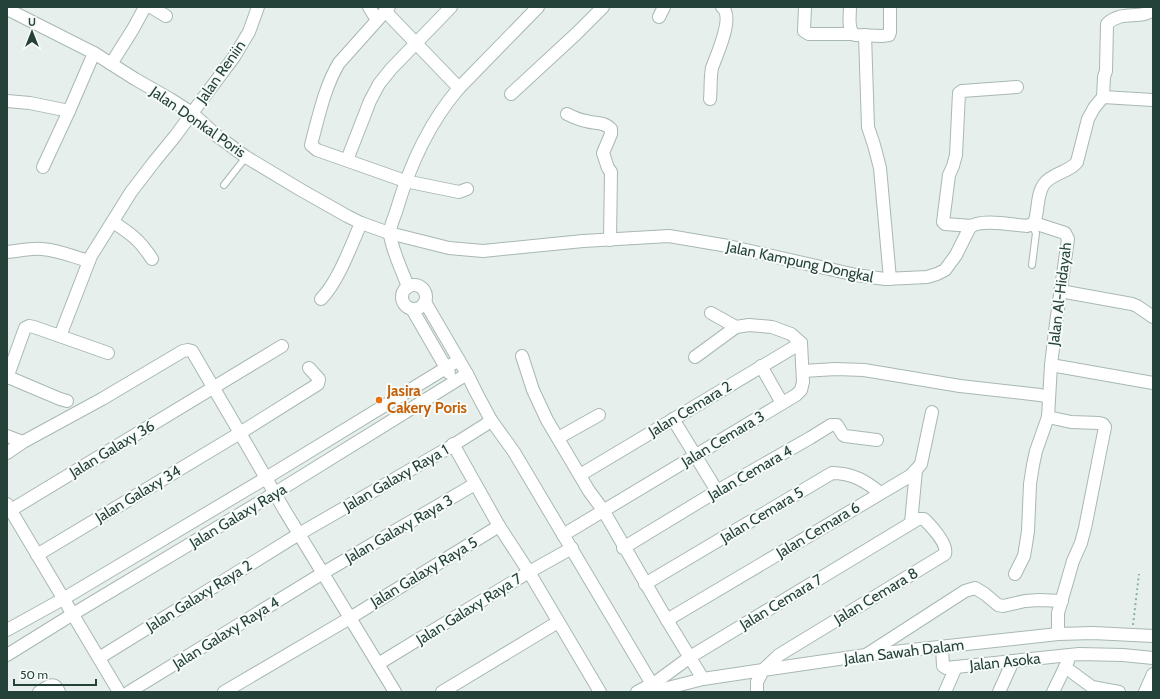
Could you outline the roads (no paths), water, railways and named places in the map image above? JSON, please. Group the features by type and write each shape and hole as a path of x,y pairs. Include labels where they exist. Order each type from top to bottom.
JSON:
{"street":[{"path":"111,64 145,7"},
{"path":"151,7 166,16"},
{"name":"Jalan Reniin","path":"60,336 88,261 131,192 176,135 234,57 248,32 258,7"},
{"path":"369,7 377,20"},
{"path":"346,160 370,101 379,84 391,68 451,7"},
{"path":"408,287 389,234 405,181 423,139 447,101 538,7"},
{"path":"511,94 603,7"},
{"path":"710,99 712,70 724,35 726,12 722,7"},
{"path":"805,7 804,31 809,34 853,34 882,36 890,34 890,7"},
{"path":"850,7 850,28 853,34"},
{"name":"Jalan Donkal Poris","path":"7,9 94,53 170,99 192,113 216,135 246,156 301,190 361,223 389,234"},
{"path":"459,88 415,43 387,9 339,63 324,98 311,145 317,150 405,181 459,192 467,189"},
{"path":"1017,87 962,91 959,94 956,155 950,175 944,223 972,226 982,222 1027,226 1033,224 1037,214 1040,195 1044,184 1050,178 1074,166 1077,162 1088,120 1094,108 1103,97 1104,77 1106,71 1107,24 1111,20 1118,17 1147,13 1153,9"},
{"path":"865,35 868,127 880,168 890,279"},
{"path":"43,167 94,53"},
{"path":"1103,97 1153,100"},
{"path":"7,101 30,103 69,111"},
{"path":"566,114 585,121 608,125 611,128 611,134 603,153 608,168 611,172 610,240"},
{"path":"113,222 136,238 152,259"},
{"path":"321,299 326,295 335,280 361,223"},
{"name":"Jalan Al-Hidayah","path":"1015,574 1024,556 1028,531 1030,484 1033,465 1036,451 1048,417 1051,365 1068,239 1065,233 1033,224"},
{"name":"Jalan Kampung Dongkal","path":"389,234 449,248 483,251 583,241 669,236 728,246 856,275 890,279 927,277 945,270 956,255 972,226"},
{"path":"7,252 44,249 88,261"},
{"path":"477,394 454,382 412,309 404,303 402,297 404,291 408,287 414,285 420,287 424,291 426,297 425,302 467,374 491,420 514,452 655,690 637,692"},
{"path":"1060,291 1132,304 1153,317"},
{"path":"412,309 420,307 425,302"},
{"path":"711,313 736,327"},
{"path":"695,357 736,327 749,325 772,327 791,334 801,343"},
{"path":"67,401 7,378 24,328 34,326 108,353"},
{"name":"Jalan Cemara 2","path":"580,475 760,366 801,343"},
{"name":"Jalan Cemara 3","path":"563,535 602,510 796,395 801,390 803,382 801,343"},
{"name":"Jalan Galaxy 36","path":"9,507 214,388 282,346"},
{"path":"7,454 23,442 102,399 183,351 192,351 299,534 395,692"},
{"path":"522,356 533,390 547,420 703,679"},
{"name":"Jalan Galaxy Raya","path":"7,630 63,599 266,478 459,360"},
{"path":"1051,365 1153,383"},
{"path":"760,366 782,403"},
{"name":"Jalan Galaxy 34","path":"37,555 240,433 318,384 319,379 310,368"},
{"path":"803,371 836,369 864,370 960,386 1049,397"},
{"name":"Jalan Galaxy Raya","path":"7,655 275,493 467,374"},
{"path":"911,523 916,470 920,464 932,412"},
{"path":"558,438 598,415"},
{"path":"1048,417 1071,422 1099,423 1106,427 1085,528 1058,613 1058,634"},
{"path":"673,419 717,491"},
{"name":"Jalan Galaxy Raya 1","path":"299,534 485,425 491,420"},
{"name":"Jalan Cemara 4","path":"624,548 717,491 831,425 837,425 845,436 877,440"},
{"path":"7,436 23,442"},
{"path":"453,444 499,526 529,572 600,692"},
{"name":"Jalan Cemara 6","path":"667,620 880,492 898,483 916,470"},
{"name":"Jalan Cemara 5","path":"645,584 832,473 846,474 856,477 880,492"},
{"name":"Jalan Galaxy Raya 3","path":"323,574 475,484"},
{"path":"9,507 120,692"},
{"name":"Jalan Cemara 8","path":"762,670 779,655 945,554 946,551 943,542 924,519 918,519 911,523"},
{"name":"Jalan Cemara 7","path":"655,690 690,658 911,523"},
{"name":"Jalan Galaxy Raya 5","path":"228,691 499,526"},
{"name":"Jalan Galaxy Raya 2","path":"99,658 299,534"},
{"name":"Jalan Galaxy Raya 7","path":"378,664 529,572 572,548"},
{"name":"Jalan Galaxy Raya 4","path":"130,692 323,574"},
{"path":"866,656 965,591 975,588 998,605 1003,606 1025,601 1062,601"},
{"path":"442,692 558,622"},
{"name":"Jalan Sawah Dalam","path":"655,690 703,679 762,670 866,656 942,654 1058,634 1093,633 1153,636"},
{"name":"Jalan Asoka","path":"942,654 943,666 946,668 1071,654 1100,654 1153,658"},
{"name":"Jalan Asoka","path":"1053,692 1071,654"},
{"path":"999,692 1013,661"},
{"path":"945,692 956,667"},
{"path":"1065,667 1092,687 1118,692"},
{"path":"757,687 762,670"},
{"path":"1145,692 1153,674"},
{"path":"39,692 53,685 59,692"}],"lane":[{"path":"224,185 246,156"},
{"path":"1032,264 1036,233 1033,224"}],"place":[{"name":"Jasira Cakery Poris","path":"379,400"}]}
